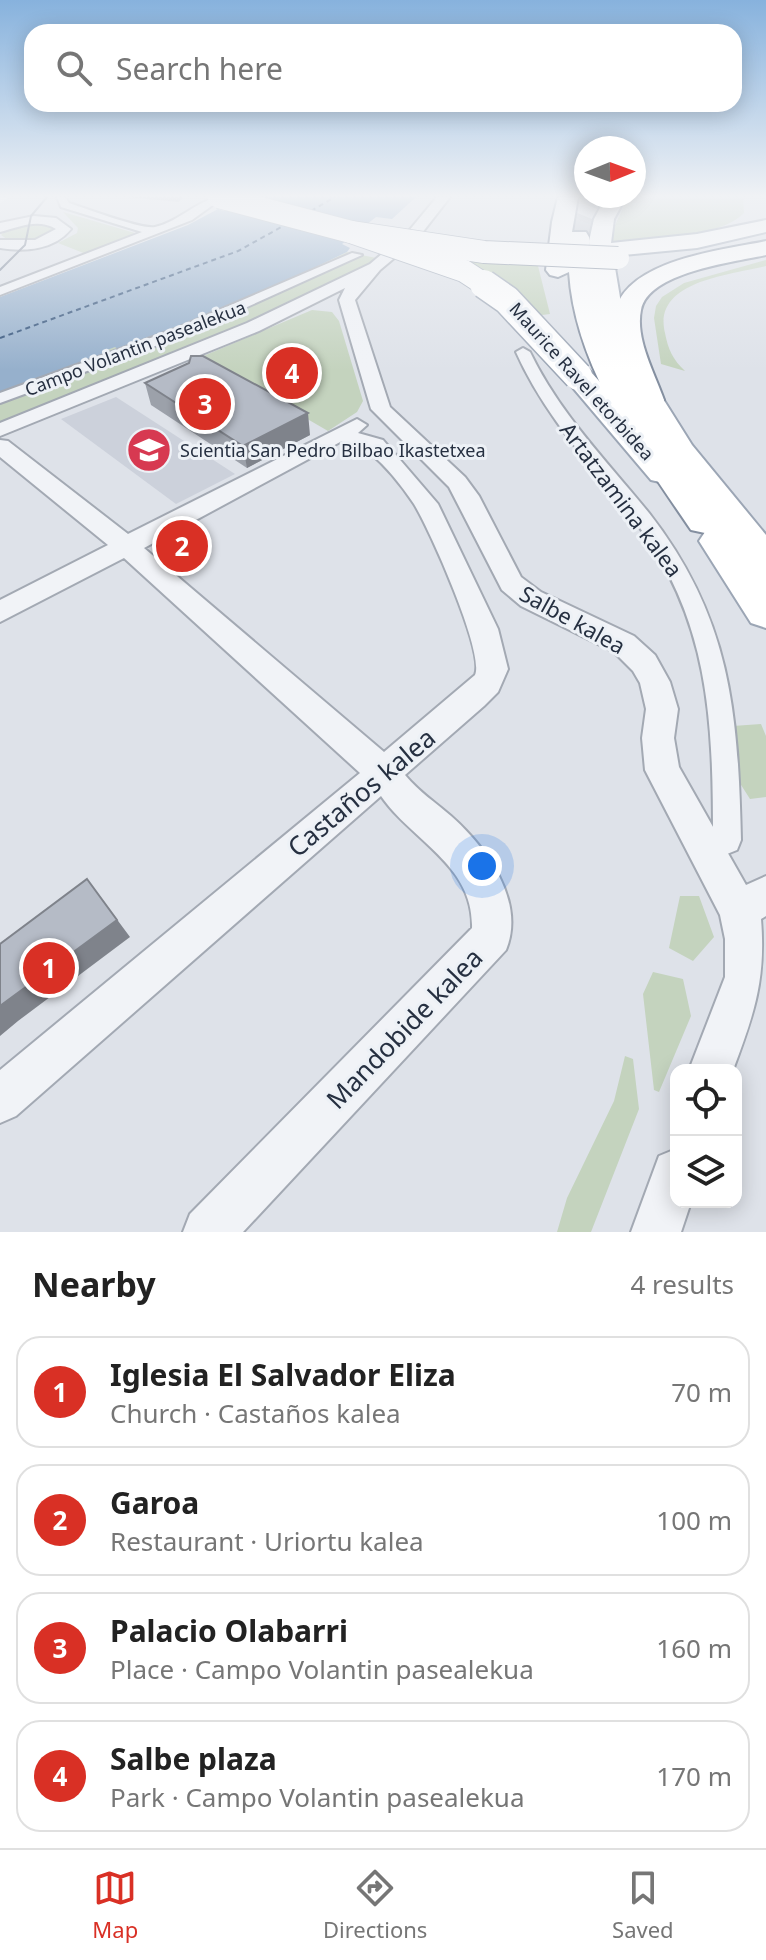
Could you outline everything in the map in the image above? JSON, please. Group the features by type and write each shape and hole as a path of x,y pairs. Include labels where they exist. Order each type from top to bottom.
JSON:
{"main road":[{"name":"Maurice Ravel etorbidea","path":"405,254 452,265 496,290 649,454 705,521"},
{"path":"504,254 536,254"},
{"path":"558,254 560,297 570,332 622,375"},
{"path":"579,254 583,296 622,375 668,453"},
{"path":"600,254 622,375 668,453"},
{"path":"622,375 629,332 627,312 632,294 643,284 668,273 741,254"},
{"name":"Maurice Ravel etorbidea","path":"668,453 705,521 766,612"},
{"name":"Maurice Ravel etorbidea","path":"668,453 766,563"}],"street":[{"path":"0,291 95,254"},
{"name":"Campo Volantin pasealekua","path":"0,398 213,321 333,254"},
{"path":"336,303 347,300 351,291 389,254"},
{"name":"Campo Volantin pasealekua","path":"0,430 276,316 336,303 380,263"},
{"name":"Salbe kalea","path":"336,303 381,409 457,482 511,583 531,599 624,644 644,663 655,682 662,709 658,738 662,770 668,784 700,837 752,903"},
{"name":"Artatzamina kalea","path":"523,352 546,397 652,531 690,593 716,666 723,705 727,840"},
{"path":"0,612 341,434 381,409"},
{"name":"Castaños kalea","path":"0,1100 487,683 493,669 484,629 426,504 375,445 341,434"},
{"name":"Mandobide kalea","path":"0,446 126,546 384,773 407,804 439,829 477,872 490,898 492,936 208,1232"},
{"path":"713,1064 746,977 745,939 752,903"},
{"path":"656,1232 670,1191"}],"shaded area":[{"name":"Scientia San Pedro Bilbao Ikastetxea","path":"116,397 235,474 176,504 61,419"}],"green space":[{"path":"342,254 386,260 270,325 0,429 0,393 111,354 106,350 268,290"},
{"path":"443,254 537,262 550,314 534,316"},
{"path":"766,260 766,266 697,283 670,302 664,316 666,339 674,358 685,371 661,364 654,318 656,306 662,297 684,283"},
{"path":"312,310 332,312 339,321 363,401 357,412 328,431 201,357"},
{"path":"761,724 766,736 766,797 750,799 736,777 733,726"},
{"path":"680,896 699,896 714,937 693,961 669,948"},
{"path":"653,972 683,979 691,1016 659,1092 654,1090 643,994"},
{"path":"625,1056 633,1059 639,1109 591,1232 557,1232 567,1198 614,1101"}],"water":[{"path":"111,254 342,254 268,290 121,351 115,347 107,350 112,354 0,393 0,297"}],"building":[{"path":"191,356 203,356 308,413 243,446 145,383 189,363"},
{"path":"87,879 117,920 0,1006 0,944"}],"ferry route":[{"path":"0,338 228,254"}],"tram line":[{"path":"0,270 16,254"}],"place":[{"name":"Salbe plaza","path":"292,373"},
{"name":"Palacio Olabarri","path":"205,404"},
{"name":"Scientia San Pedro Bilbao Ikastetxea","path":"149,450"},
{"name":"Garoa","path":"182,546"},
{"name":"Iglesia El Salvador Eliza","path":"49,968"}]}
